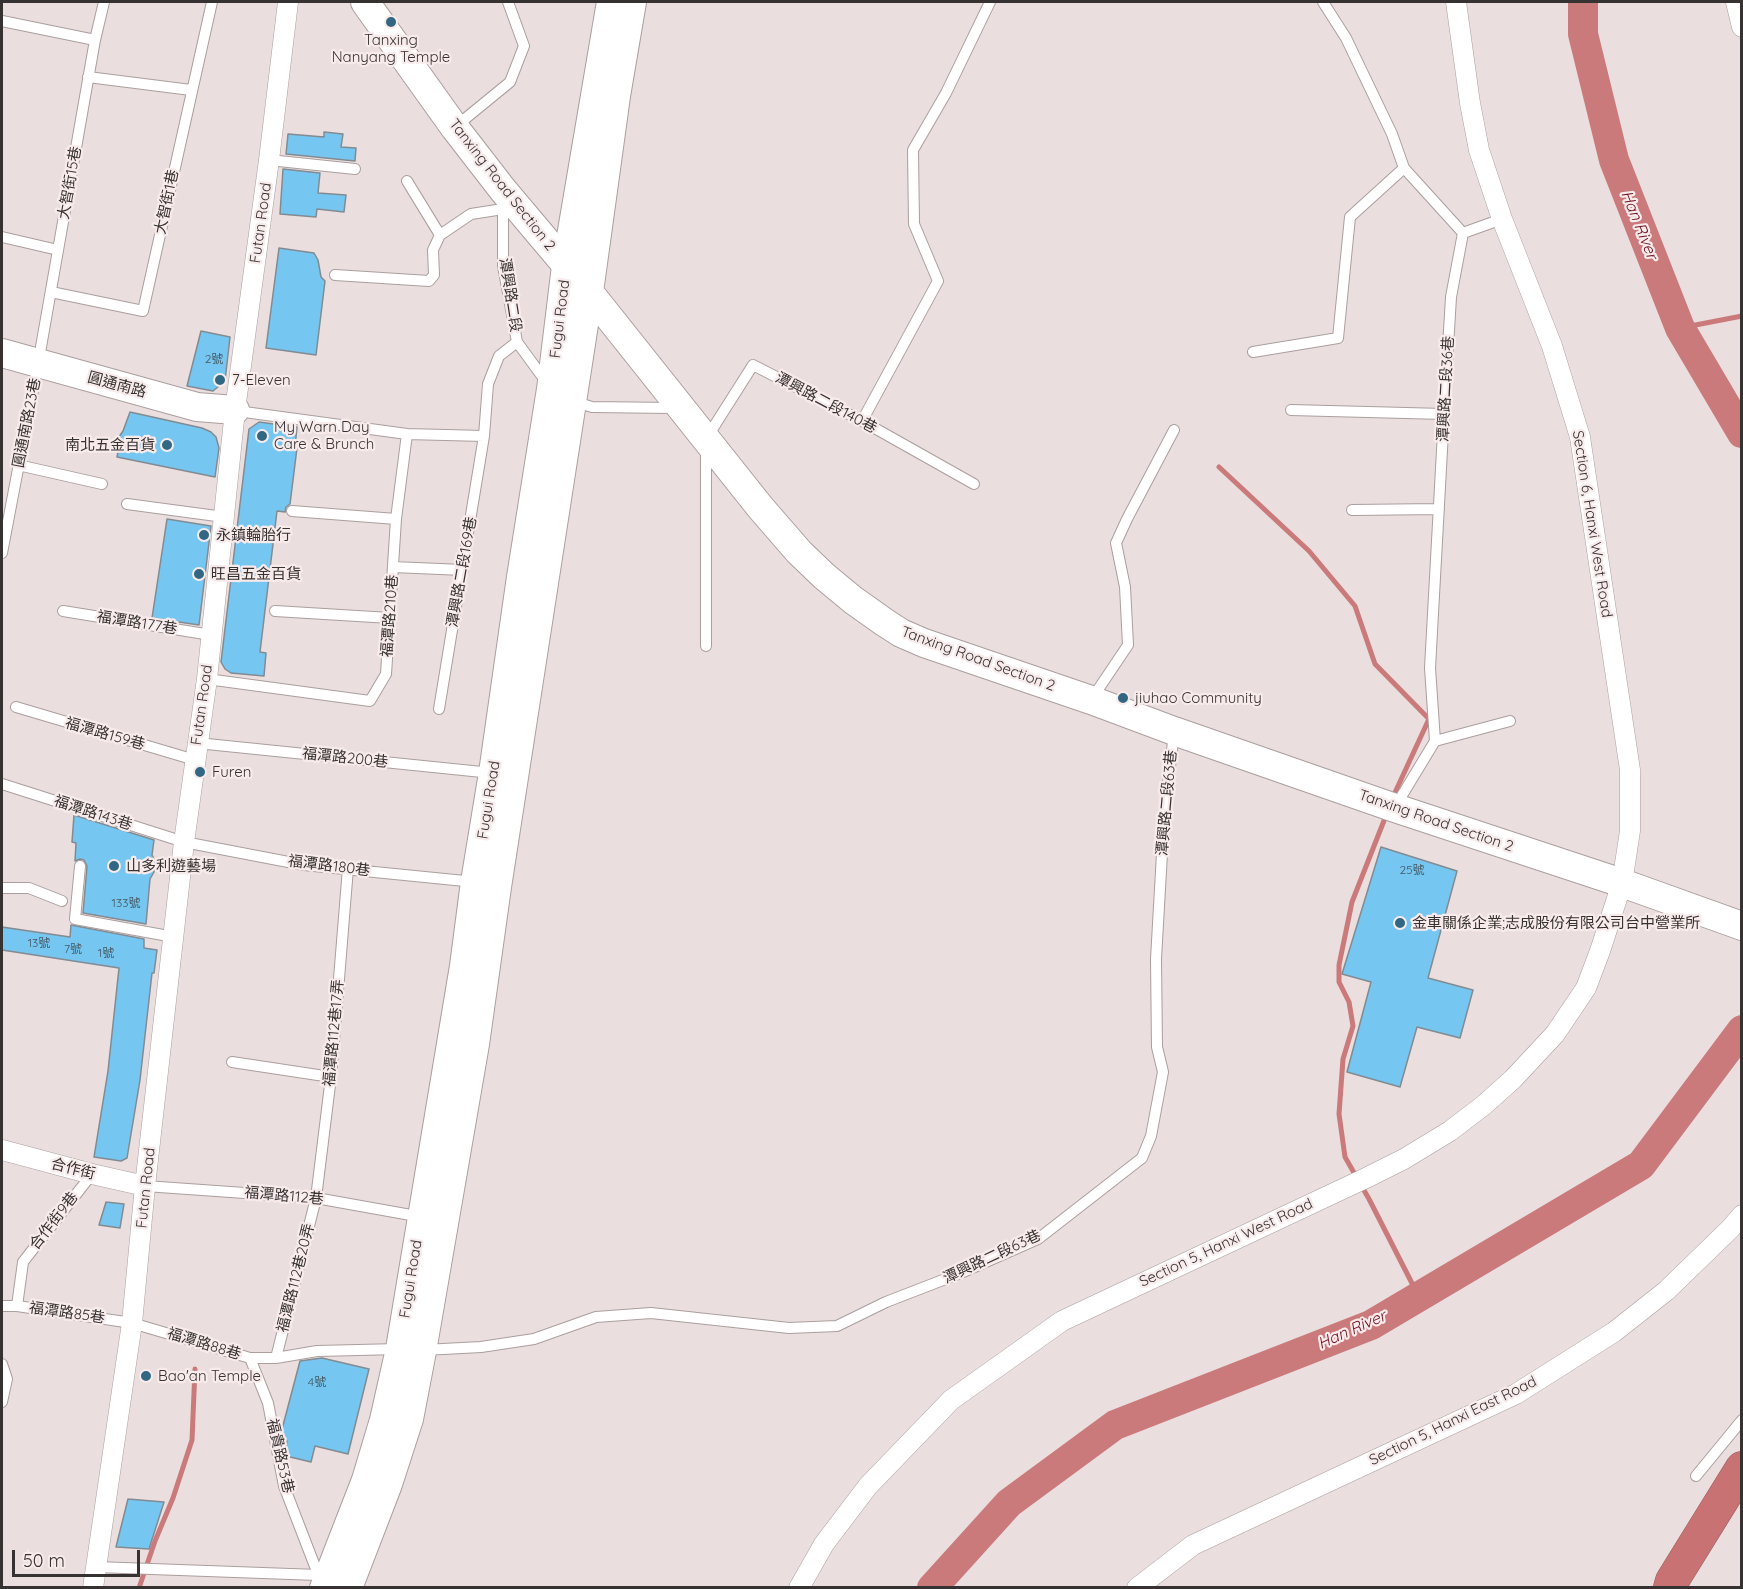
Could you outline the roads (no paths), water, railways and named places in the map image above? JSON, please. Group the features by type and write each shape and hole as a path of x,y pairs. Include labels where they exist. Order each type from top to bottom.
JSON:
{"highway":[{"path":"1670,1587 1742,1468"}],"street":[{"name":"Futan Road","path":"93,1587 132,1323 145,1186 184,842 207,680 235,410 288,2"},
{"name":"Tanxing Road Section 2","path":"365,2 503,200 589,292 760,507 799,552 824,576 853,600 900,633 1174,731 1629,885 1742,926"},
{"name":"Fugui Road","path":"322,1583 366,1480 384,1420 411,1350 475,1044 561,395 566,266 611,2"},
{"name":"Fugui Road","path":"348,1587 388,1484 409,1419 411,1350 422,1217 464,966 521,577 561,395 589,292 616,96 632,2"},
{"name":"Section 6, Hanxi West Road","path":"1456,2 1479,150 1502,219 1552,346 1580,437 1630,770 1629,885"},
{"path":"1736,2 1742,27"},
{"name":"圓通南路","path":"2,353 197,407 235,410"},
{"name":"Section 5, Hanxi West Road","path":"799,1587 824,1544 868,1486 951,1400 1062,1321 1404,1160 1484,1106 1514,1079 1555,1034 1586,988 1629,885"},
{"name":"合作街","path":"2,1150 145,1186"},
{"name":"Section 5, Hanxi East Road","path":"1137,1587 1193,1545 1516,1394 1614,1332 1658,1298 1742,1215"}],"lane":[{"name":"大智街15巷","path":"38,364 88,77 104,2"},
{"name":"大智街1巷","path":"51,292 143,311 212,2"},
{"path":"455,128 510,82 524,46 508,2"},
{"path":"862,421 938,281 914,224 913,150 946,93 990,2"},
{"path":"1323,2 1346,38 1392,134 1404,168 1463,233 1502,219"},
{"path":"2,21 95,40"},
{"path":"88,77 191,90"},
{"path":"269,160 355,169"},
{"path":"1253,352 1338,338 1350,217 1404,168"},
{"path":"407,181 440,235"},
{"path":"335,275 429,281 434,275 433,249 440,235 471,214 503,200"},
{"name":"潭興路二段","path":"503,200 503,266 517,342 561,395"},
{"name":"潭興路二段36巷","path":"1435,741 1430,668 1444,414 1451,297 1463,233"},
{"path":"2,237 58,250"},
{"name":"潭興路二段169巷","path":"438,709 484,436 488,384 499,356 517,342"},
{"name":"圓通南路23巷","path":"2,553 38,364"},
{"name":"潭興路二段140巷","path":"706,439 753,365 862,421 974,484"},
{"path":"561,395 592,407 672,408 684,413"},
{"path":"235,410 407,434 484,436"},
{"path":"1291,410 1444,414"},
{"path":"1091,700 1128,645 1125,587 1116,543 1174,430"},
{"name":"福潭路210巷","path":"207,680 370,701 386,674 396,519 407,434"},
{"path":"706,439 706,646"},
{"path":"18,465 102,484"},
{"path":"127,504 224,517"},
{"path":"1352,510 1439,509"},
{"path":"292,511 396,519"},
{"path":"393,567 463,570"},
{"name":"福潭路177巷","path":"63,611 211,634"},
{"path":"275,611 390,618"},
{"name":"福潭路159巷","path":"16,707 196,752"},
{"path":"1395,807 1435,741 1510,721"},
{"name":"潭興路二段63巷","path":"276,1358 317,1351 481,1347 534,1339 596,1317 651,1313 789,1329 837,1326 886,1302 962,1273 1038,1239 1142,1158 1151,1136 1163,1072 1157,1047 1156,959 1164,818 1174,731"},
{"name":"福潭路200巷","path":"196,752 493,773"},
{"name":"福潭路143巷","path":"2,784 184,842"},
{"name":"福潭路180巷","path":"184,842 304,865 475,882"},
{"path":"80,866 75,919 174,937"},
{"name":"福潭路112巷17弄","path":"316,1198 331,1077 348,868"},
{"path":"2,888 29,888 62,901"},
{"path":"232,1062 331,1077"},
{"name":"合作街9巷","path":"17,1306 23,1262 92,1174"},
{"name":"福潭路112巷","path":"145,1186 316,1198 422,1217"},
{"name":"福潭路112巷20弄","path":"276,1358 316,1198"},
{"name":"福潭路85巷","path":"2,1306 17,1306 132,1323"},
{"name":"福潭路88巷","path":"132,1323 250,1358 276,1358"},
{"name":"福貴路53巷","path":"250,1358 268,1402 284,1486 322,1583"},
{"path":"2,1364 7,1378 2,1402"},
{"path":"1696,1476 1742,1420"},
{"path":"96,1567 322,1583"}],"waterway":[{"name":"Han River","path":"1583,2 1583,34 1614,160 1680,328 1742,433"},
{"path":"1680,328 1742,316"},
{"path":"1219,467 1309,551 1355,606 1375,664 1429,719 1392,799"},
{"path":"1387,813 1352,902 1339,965 1339,982 1349,1002 1353,1026 1343,1059 1339,1114 1345,1157 1419,1297"},
{"name":"Han River","path":"932,1588 1009,1503 1115,1425 1371,1325 1641,1165 1742,1030"},
{"path":"139,1588 192,1440 195,1369"}],"place":[{"name":"Tanxing Nanyang Temple","path":"391,22"},
{"name":"7-Eleven","path":"220,380"},
{"name":"My Warn Day Care & Brunch","path":"262,436"},
{"name":"南北五金百貨","path":"167,445"},
{"name":"永鎮輪胎行","path":"204,535"},
{"name":"旺昌五金百貨","path":"199,574"},
{"name":"jiuhao Community","path":"1123,698"},
{"name":"Furen","path":"200,772"},
{"name":"山多利遊藝場","path":"114,866"},
{"name":"金車關係企業;志成股份有限公司台中營業所","path":"1400,923"},
{"name":"Bao'an Temple","path":"146,1376"}]}
